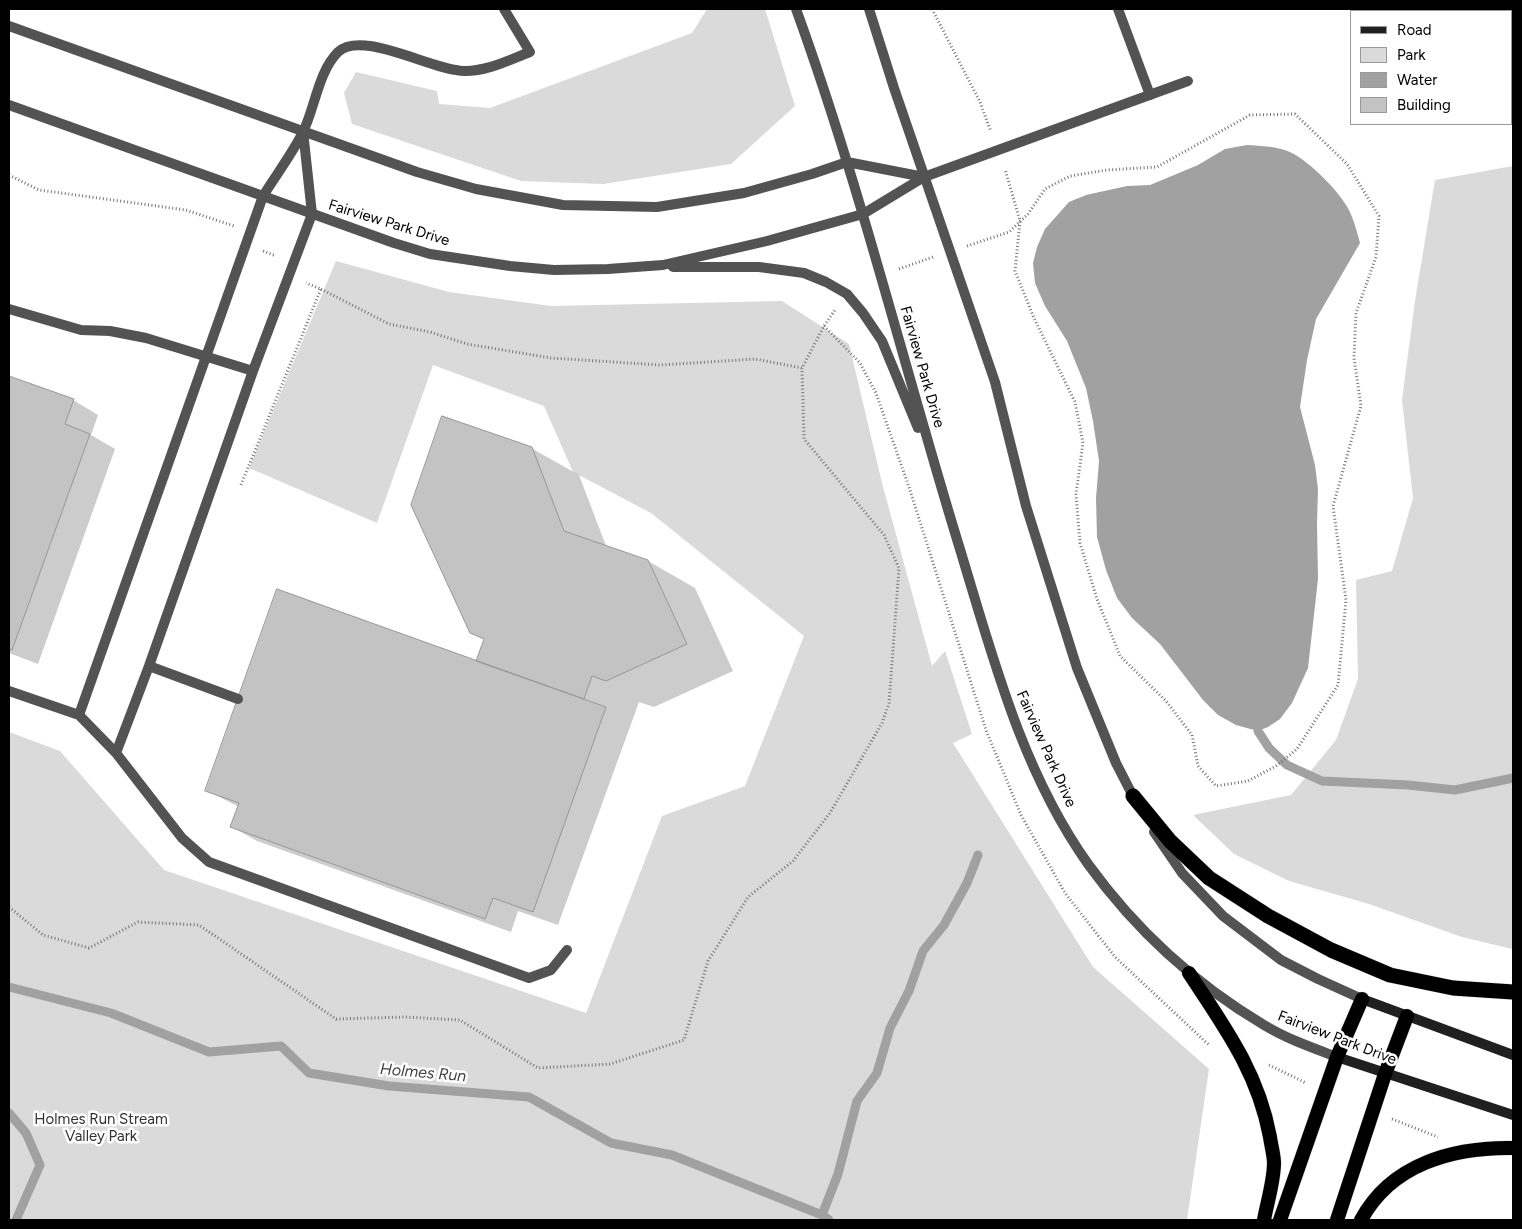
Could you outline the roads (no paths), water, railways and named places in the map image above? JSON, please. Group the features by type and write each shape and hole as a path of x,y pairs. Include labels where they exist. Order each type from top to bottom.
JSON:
{"highway":[{"path":"1133,796 1170,841 1209,878 1268,916 1331,950 1390,975 1453,988 1513,992"},
{"path":"1189,973 1243,1058 1259,1093 1274,1163 1264,1220"},
{"path":"1280,1220 1338,1057 1362,999"},
{"path":"1337,1220 1385,1074 1407,1016"},
{"path":"1361,1220 1383,1189 1409,1169 1452,1154 1489,1148 1513,1148"}],"main road":[{"path":"1362,999 1513,1055"},
{"name":"Fairview Park Drive","path":"1338,1057 1513,1115"}],"street":[{"path":"79,715 263,196 303,131 328,65 338,52 348,46 367,45 443,67 464,71 491,67 530,52 504,9"},
{"name":"Fairview Park Drive","path":"796,9 824,86 863,214 932,457 1005,697 1050,802 1087,862 1121,907 1189,973 1266,1026 1304,1044 1338,1057"},
{"path":"869,9 924,177 995,382 1026,506 1077,668 1116,763 1144,818 1182,873 1223,916 1281,960 1362,999"},
{"path":"1118,9 1150,95"},
{"path":"9,26 417,172 518,198 563,205 657,207 744,193 847,162 924,177"},
{"name":"Fairview Park Drive","path":"9,105 312,214 430,254 462,260 554,270 608,270 663,265 767,241 863,214 924,177 1188,81"},
{"path":"116,753 149,666 253,371 312,214 303,131"},
{"path":"642,266 759,267 804,273 826,282 847,294 863,313 882,342 904,397 932,457"},
{"path":"9,311 81,330 110,330 146,338 253,371"},
{"path":"149,666 238,698"},
{"path":"9,691 79,715 116,753 182,838 209,862 529,978 552,970 567,950"}],"water":[{"path":"1247,145 1287,151 1316,170 1332,186 1349,210 1360,243 1316,319 1307,360 1300,407 1315,465 1318,489 1318,579 1308,668 1292,703 1280,719 1258,731 1236,725 1218,715 1203,700 1160,644 1132,618 1117,598 1106,570 1097,537 1096,498 1099,461 1086,388 1067,341 1045,306 1035,283 1033,263 1037,247 1045,229 1069,202 1086,195 1127,186 1150,185 1198,165 1225,149"}],"waterway":[{"path":"1258,731 1269,748 1287,765 1322,781 1408,785 1455,790 1513,778"},
{"path":"822,1215 838,1174 857,1101 877,1073 890,1028 909,991 923,951 944,925 967,883 978,855"},
{"name":"Holmes Run","path":"9,987 111,1013 209,1052 281,1046 309,1073 389,1086 529,1097 611,1143 672,1155 822,1215 829,1220"},
{"path":"9,1113 26,1133 40,1165 16,1220"}],"park label":[{"name":"Holmes Run Stream Valley Park","path":"101,1128"}]}
